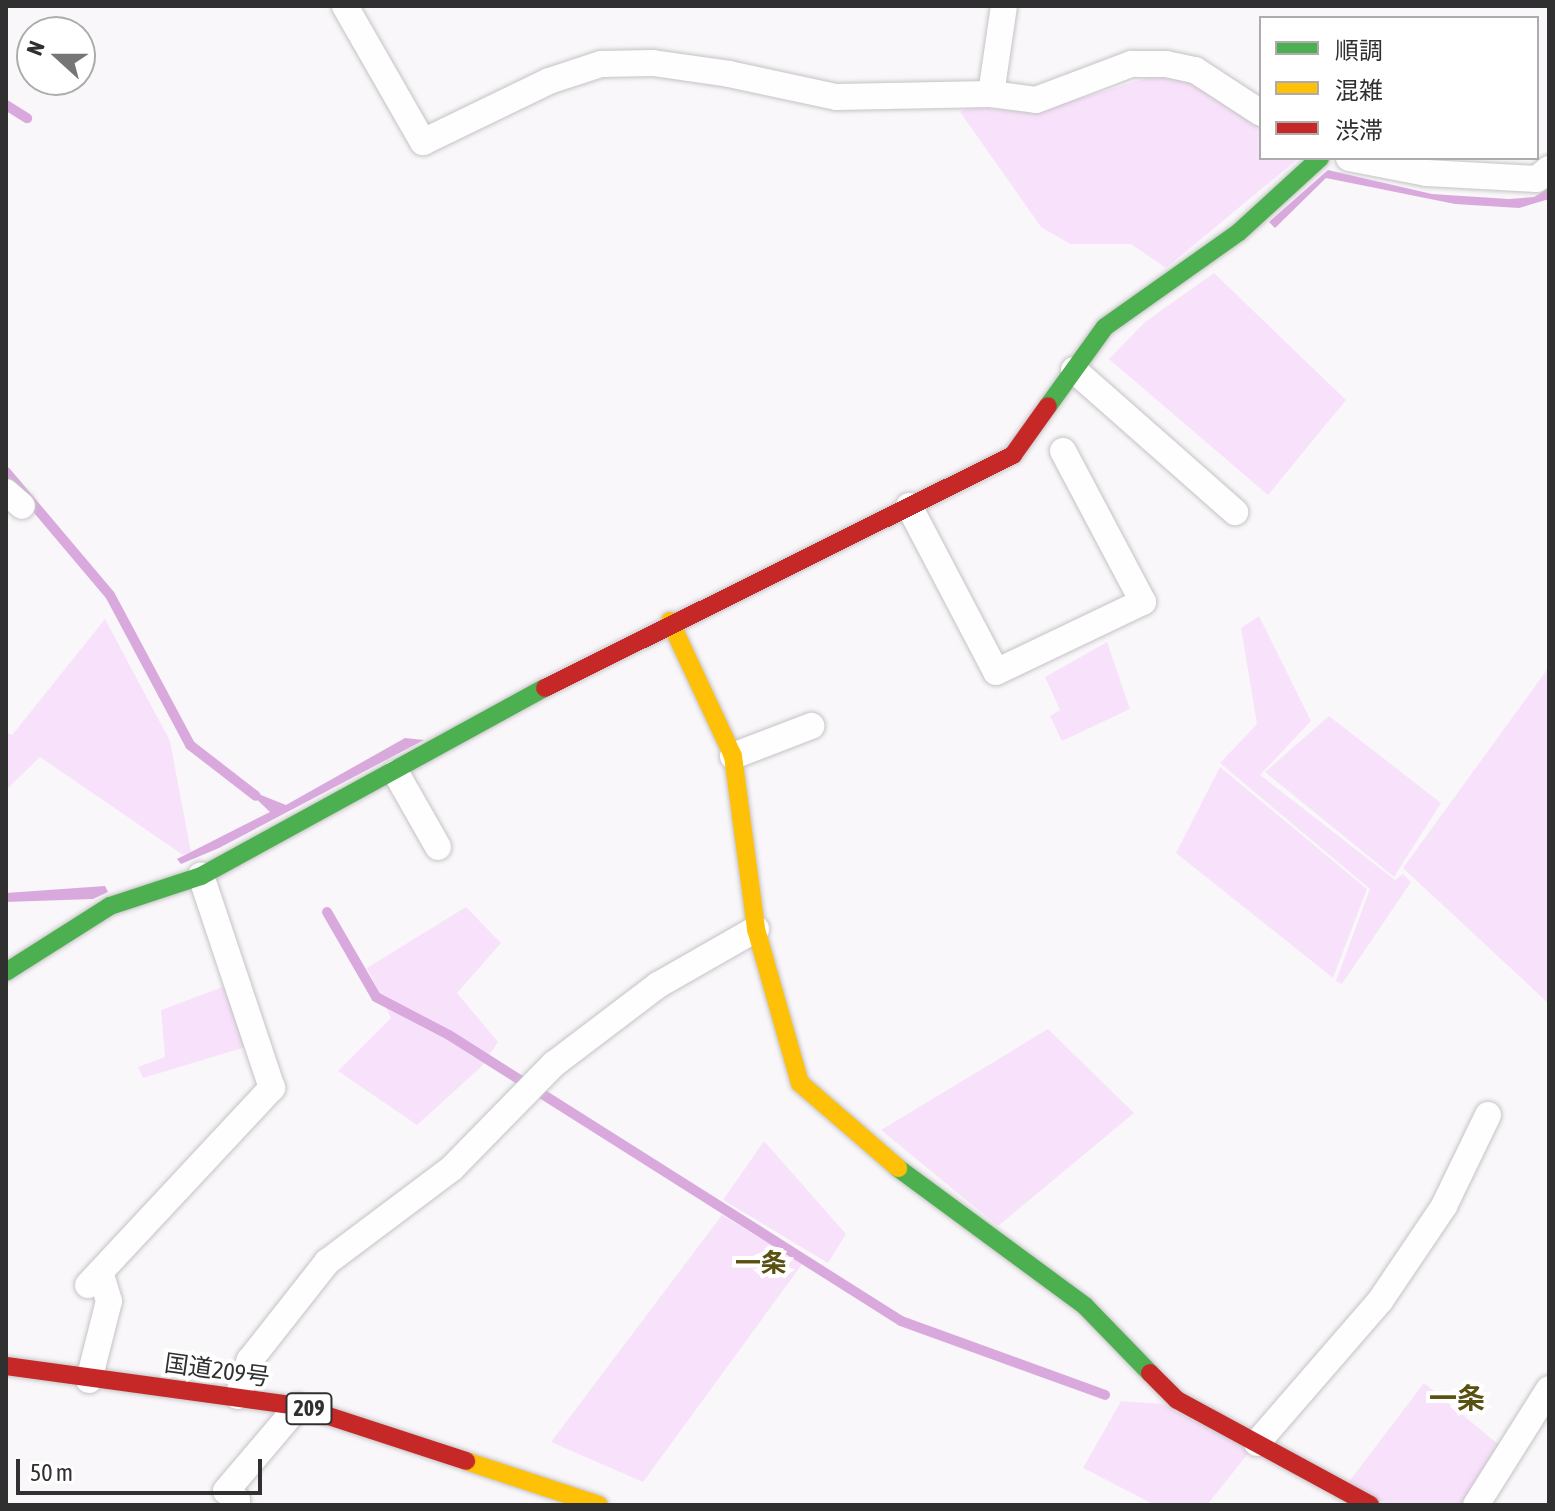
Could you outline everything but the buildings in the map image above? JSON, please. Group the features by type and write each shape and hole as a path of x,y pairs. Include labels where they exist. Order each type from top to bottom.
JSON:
{"main road":[{"path":"6,972 110,906 201,876 396,773 458,731 670,621 1013,455 1105,327 1239,232 1318,160"},
{"path":"670,621 733,756 756,929 800,1083 930,1196 1085,1306 1177,1400 1370,1505"},
{"name":"国道209号","path":"6,1366 89,1380 238,1396 298,1406 599,1505"}],"street":[{"path":"345,6 423,142 549,81 601,64 653,63 714,71 836,97 991,94 1036,100 1131,64 1166,64 1195,70 1259,112"},
{"path":"991,94 1004,6"},
{"path":"1359,160 1427,173 1537,179 1549,169"},
{"path":"1074,370 1235,512"},
{"path":"909,506 996,672 1143,602 1063,451"},
{"path":"733,756 811,726"},
{"path":"396,773 438,847"},
{"path":"89,1380 109,1301 94,1279 272,1088 201,876"},
{"path":"238,1396 250,1360 327,1262 452,1168 554,1064 658,985 756,929"},
{"path":"1257,1443 1380,1301 1444,1206 1488,1115"},
{"path":"1476,1505 1549,1389"},
{"path":"237,1503 226,1491 298,1406"}],"shaded area":[{"path":"1163,73 1185,78 1259,127 1259,160 1297,160 1166,268 1131,244 1070,244 1041,227 960,112 971,106 1011,111 1052,107"},
{"path":"1328,170 1432,194 1509,199 1534,197 1549,188 1549,199 1519,208 1455,204 1326,178 1275,228 1269,222"},
{"path":"1214,273 1346,400 1268,495 1109,359 1145,322"},
{"path":"1259,616 1311,721 1260,775 1395,880 1403,874 1411,882 1342,984 1336,981 1370,889 1220,763 1257,724 1241,628"},
{"path":"105,619 170,741 191,852 183,855 40,757 6,790 6,732 12,735"},
{"path":"1107,642 1130,709 1062,741 1050,716 1060,710 1045,677"},
{"path":"1549,667 1549,1004 1403,868"},
{"path":"1329,716 1441,803 1394,877 1265,772"},
{"path":"405,738 424,740 219,848 181,864 177,859 270,812 246,789 286,805"},
{"path":"1220,767 1367,889 1333,978 1176,853"},
{"path":"105,886 108,892 93,899 6,902 6,893"},
{"path":"466,907 501,943 457,993 498,1042 481,1067 417,1125 338,1071 391,1018 367,968"},
{"path":"228,985 249,1046 143,1078 138,1067 165,1057 161,1010"},
{"path":"1048,1029 1134,1113 998,1226 881,1130"},
{"path":"764,1141 846,1234 828,1263 723,1200"},
{"path":"722,1215 803,1263 643,1482 551,1442"},
{"path":"1424,1383 1504,1449 1468,1505 1388,1505 1348,1483"},
{"path":"1121,1401 1162,1404 1251,1450 1207,1505 1155,1505 1083,1468"}],"waterway":[{"path":"6,105 27,118"},
{"path":"6,472 110,595 190,745 256,796"},
{"path":"327,912 376,997 449,1035 901,1321 1105,1395"}],"traffic: fast":[{"path":"1048,406 1105,327 1239,232 1318,160"},
{"path":"6,972 110,906 201,876 545,688"},
{"path":"898,1168 1085,1306 1150,1373"}],"traffic: slow":[{"path":"670,621 733,756 756,929 800,1083 898,1168"},
{"path":"466,1461 599,1505"}],"traffic: jam":[{"path":"545,688 1013,455 1048,406"},
{"path":"6,1366 298,1406 466,1461"},
{"path":"1150,1373 1177,1400 1370,1505"}],"district":[{"name":"一条","path":"761,1264"},
{"name":"一条","path":"1457,1398"}]}
